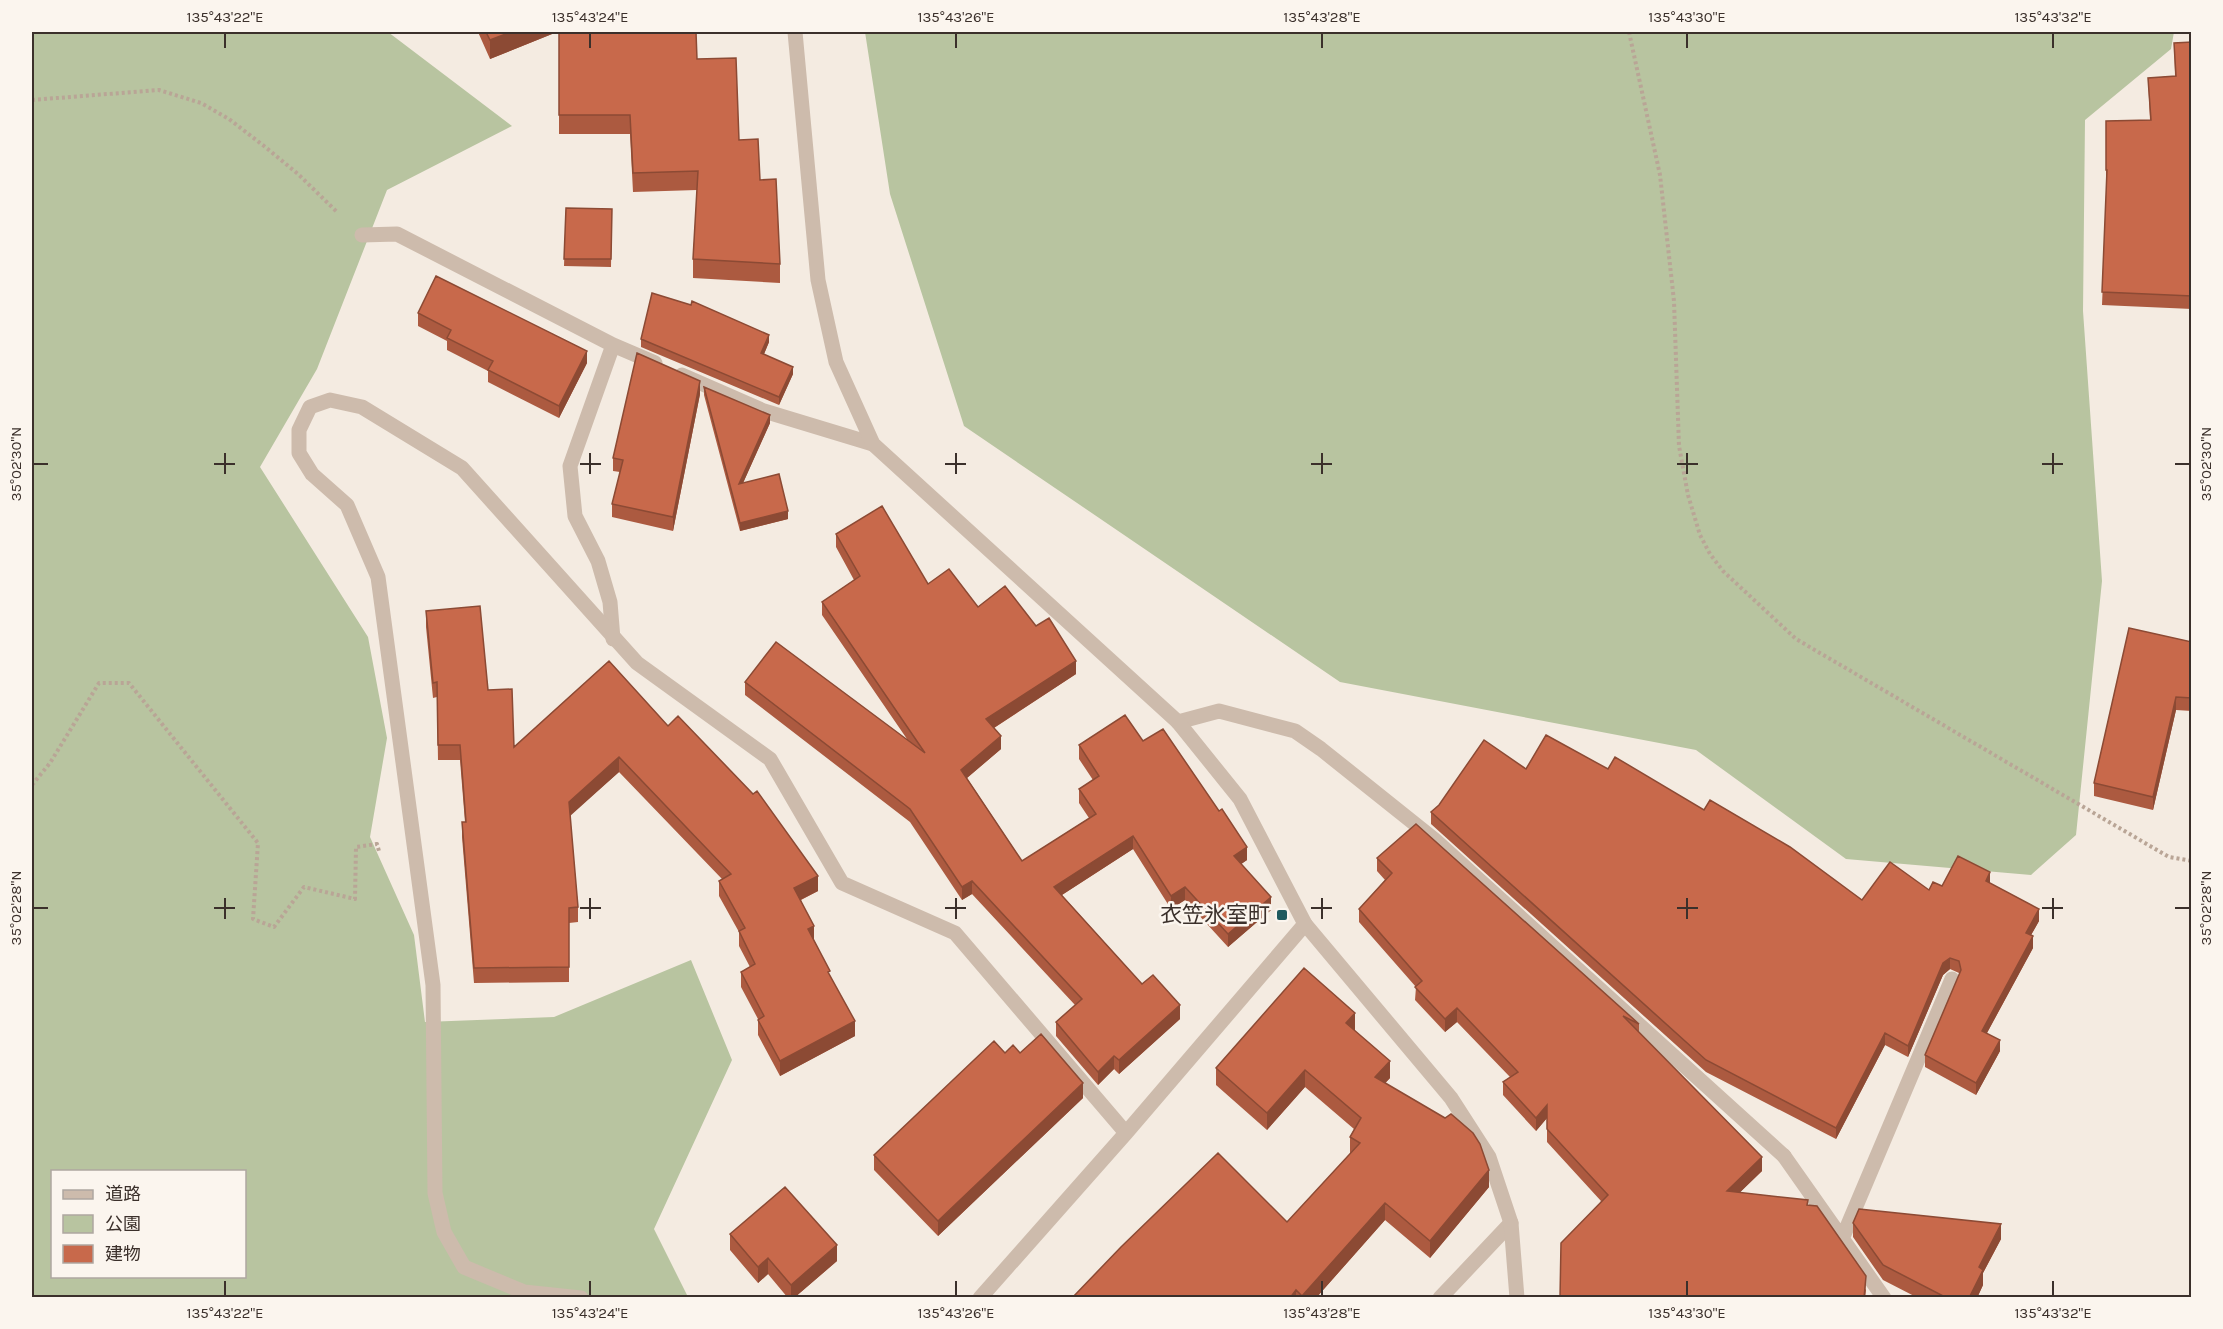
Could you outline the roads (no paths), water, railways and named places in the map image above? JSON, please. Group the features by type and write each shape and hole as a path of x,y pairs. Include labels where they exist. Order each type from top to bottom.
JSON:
{"street":[{"path":"795,32 818,280 836,362 873,444 1178,722 1240,799 1305,924 1451,1098 1489,1157 1511,1223 1517,1298"},
{"path":"362,235 397,234 613,345 765,411 873,444"},
{"path":"613,345 570,466 575,516 598,561 610,602 613,639"},
{"path":"581,1298 524,1292 464,1268 444,1232 435,1193 433,985 378,577 347,505 312,474 298,453 299,430 310,407 330,400 362,407 462,468 613,639 637,663 770,759 842,883 955,933 1126,1133"},
{"path":"1178,722 1219,711 1295,731 1435,840 1784,1156 1884,1298"},
{"path":"980,1298 1126,1133 1305,924"},
{"path":"1842,1239 1952,979"},
{"path":"1440,1298 1511,1223"}],"place":[{"name":"衣笠氷室町","path":"1282,915"}]}
